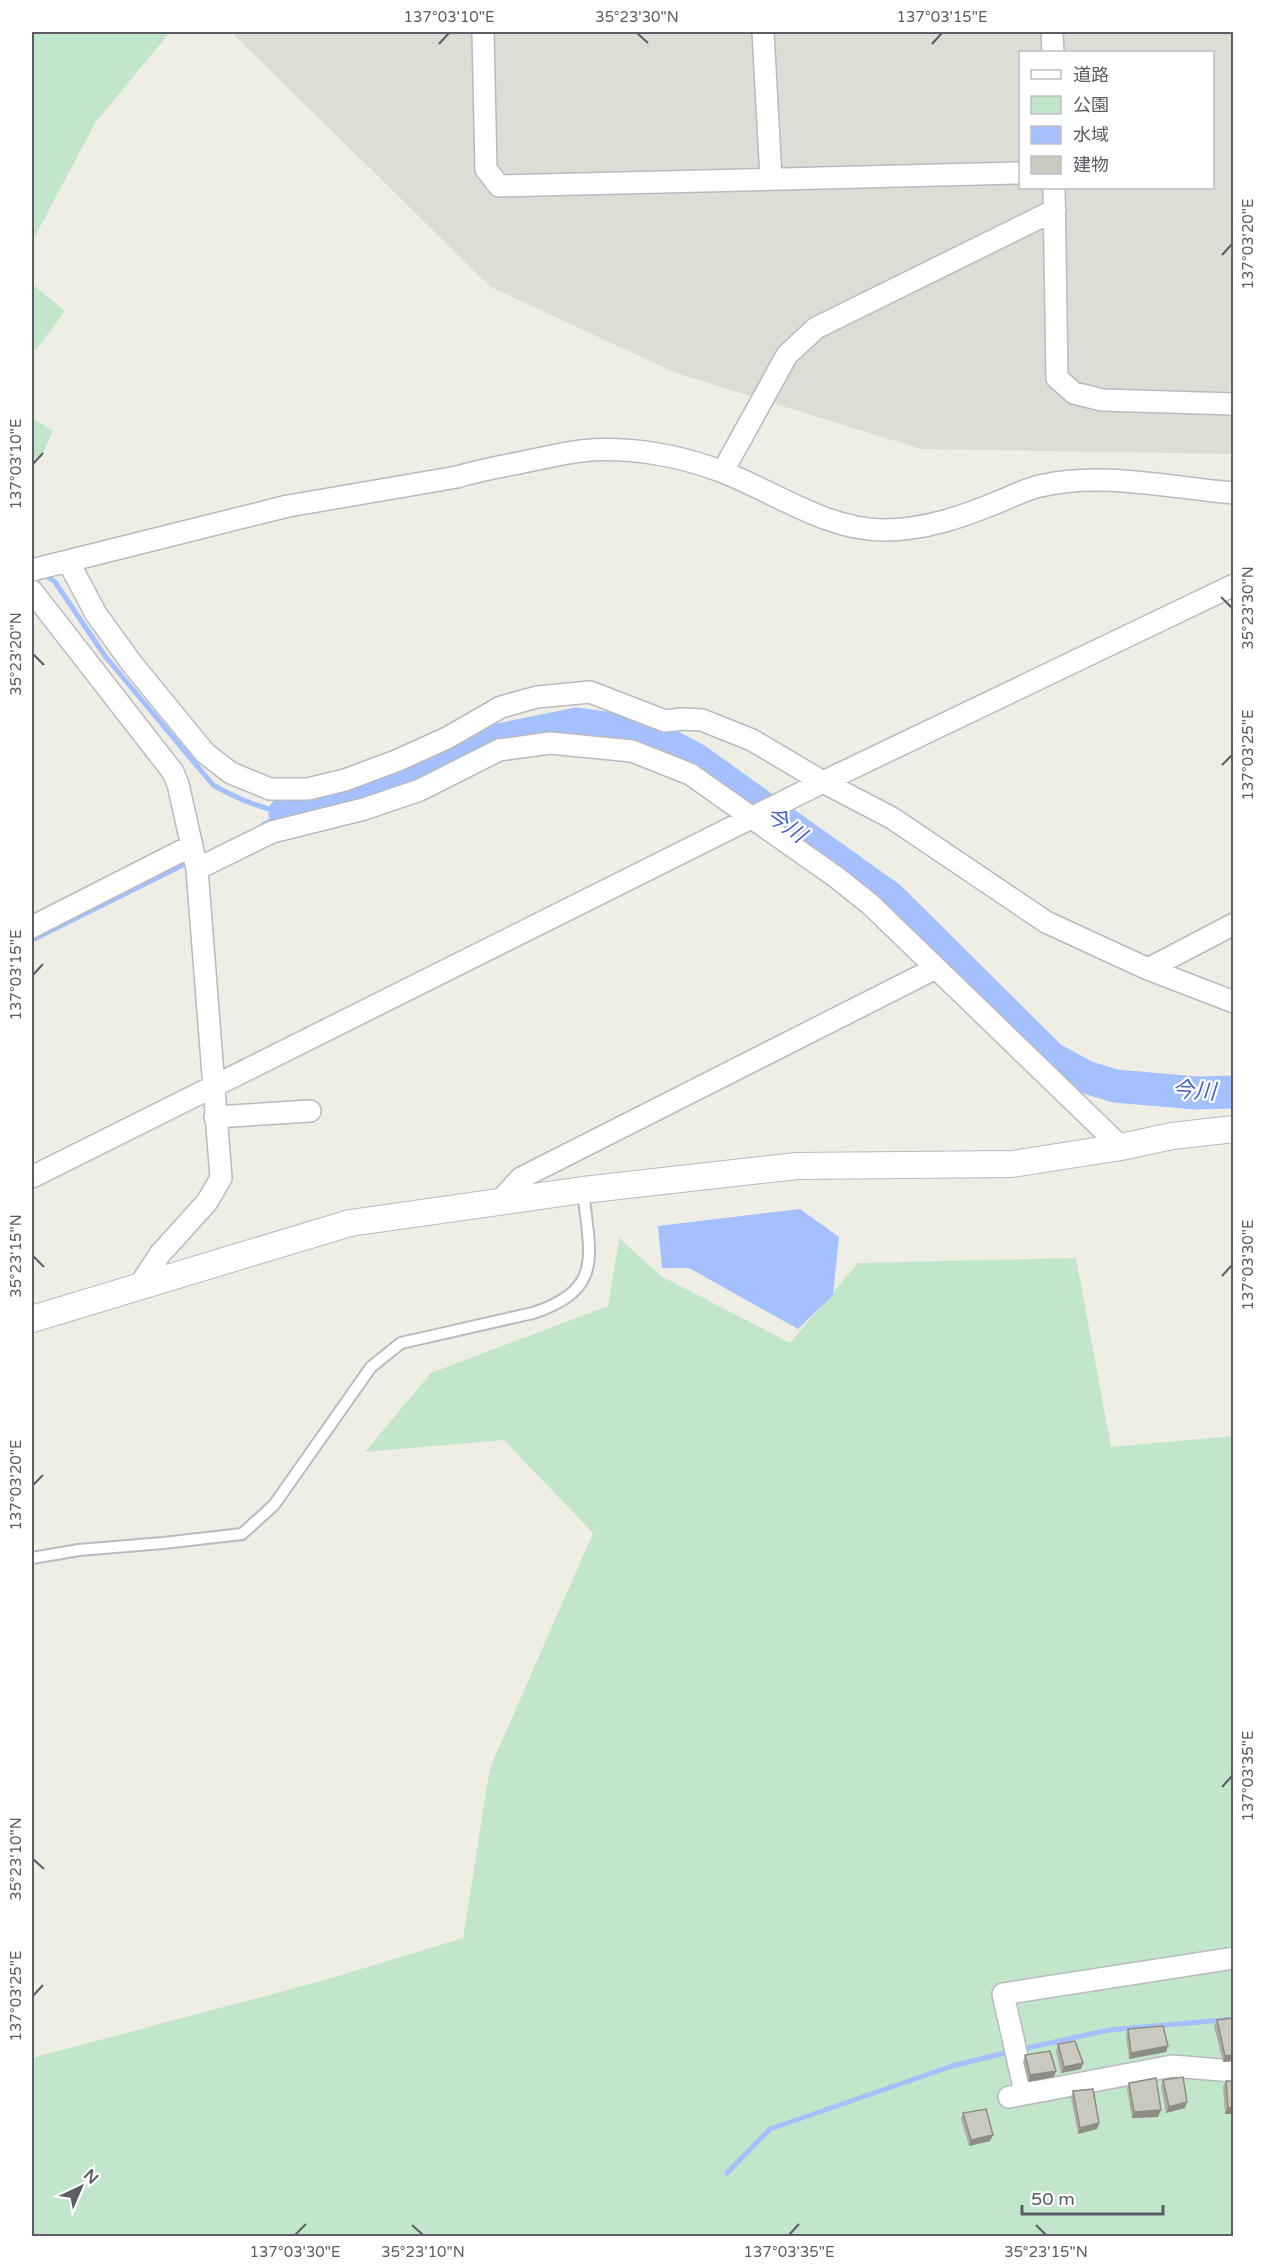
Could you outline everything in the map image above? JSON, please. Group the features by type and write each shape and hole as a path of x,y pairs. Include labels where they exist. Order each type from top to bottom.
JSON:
{"street":[{"path":"483,32 486,169 499,186 1019,173"},
{"path":"763,32 771,178"},
{"path":"1052,32 1053,51"},
{"path":"1054,189 1057,378 1074,393 1102,400 1233,404"},
{"path":"723,471 787,355 816,328 1055,210"},
{"path":"39,568 288,506 457,477 580,451 616,449 672,456 723,471 808,511 855,527 884,530 934,524 973,512 1039,486 1077,480 1124,480 1190,490 1233,493"},
{"path":"68,561 96,614 133,665 205,753 231,773 270,789 308,789 345,780 396,761 447,738 501,706 537,697 590,692 665,721 702,720 752,740 892,819 1046,922 1148,969 1233,1002"},
{"path":"32,1178 790,798 1233,585"},
{"path":"32,591 173,772 178,784 197,869 221,1179 207,1202 160,1254 138,1287"},
{"path":"197,869 273,832 364,809 420,790 499,750 550,743 632,750 690,774 754,816 845,883 870,904 1121,1147"},
{"path":"32,927 191,846"},
{"path":"1148,969 1233,924"},
{"path":"500,1201 521,1178 936,968"},
{"path":"215,1117 310,1111"},
{"path":"32,1319 350,1223 583,1190 797,1166 1012,1164 1121,1147 1172,1136 1233,1129"},
{"path":"1233,1958 1003,1994 1018,2063 1017,2095 1172,2066 1233,2071"}],"lane":[{"path":"32,1558 79,1550 242,1534 274,1505 371,1367 400,1343 533,1313 554,1306 574,1294 590,1262 583,1190"}],"shaded area":[{"path":"231,32 1233,32 1233,454 921,449 676,373 491,287"}],"green space":[{"path":"32,32 170,32 95,123 32,242"},
{"path":"32,284 65,311 32,355"},
{"path":"32,418 53,431 42,456 32,460"},
{"path":"619,1238 661,1276 790,1343 858,1263 1076,1258 1111,1447 1233,1436 1233,2236 32,2236 32,2058 325,1980 463,1938 490,1768 593,1533 504,1440 365,1452 431,1373 608,1306"}],"water":[{"path":"800,1209 839,1237 833,1295 798,1329 689,1268 662,1268 658,1226"}],"building":[{"path":"1233,2018 1233,2055 1225,2056 1217,2020"},
{"path":"1163,2026 1168,2046 1131,2053 1128,2029"},
{"path":"1075,2041 1083,2063 1064,2067 1058,2044"},
{"path":"1050,2051 1056,2071 1030,2075 1025,2055"},
{"path":"1183,2077 1187,2102 1169,2107 1163,2080"},
{"path":"1156,2078 1161,2110 1134,2112 1129,2083"},
{"path":"1226,2081 1233,2081 1233,2107 1228,2108"},
{"path":"1093,2089 1099,2123 1080,2128 1073,2091"},
{"path":"986,2109 993,2135 971,2140 963,2113"}],"waterway":[{"path":"42,573 55,582 105,656 213,785 248,802 285,813"},
{"name":"今川","path":"285,813 337,804 499,740 577,724 648,734 695,759 890,898 1051,1058 1086,1077 1115,1086 1196,1093 1234,1092"},
{"path":"263,825 285,813"},
{"path":"32,940 191,861"},
{"path":"1022,2049 1109,2030 1234,2019"},
{"path":"727,2173 770,2129 952,2066 1013,2051"}]}
